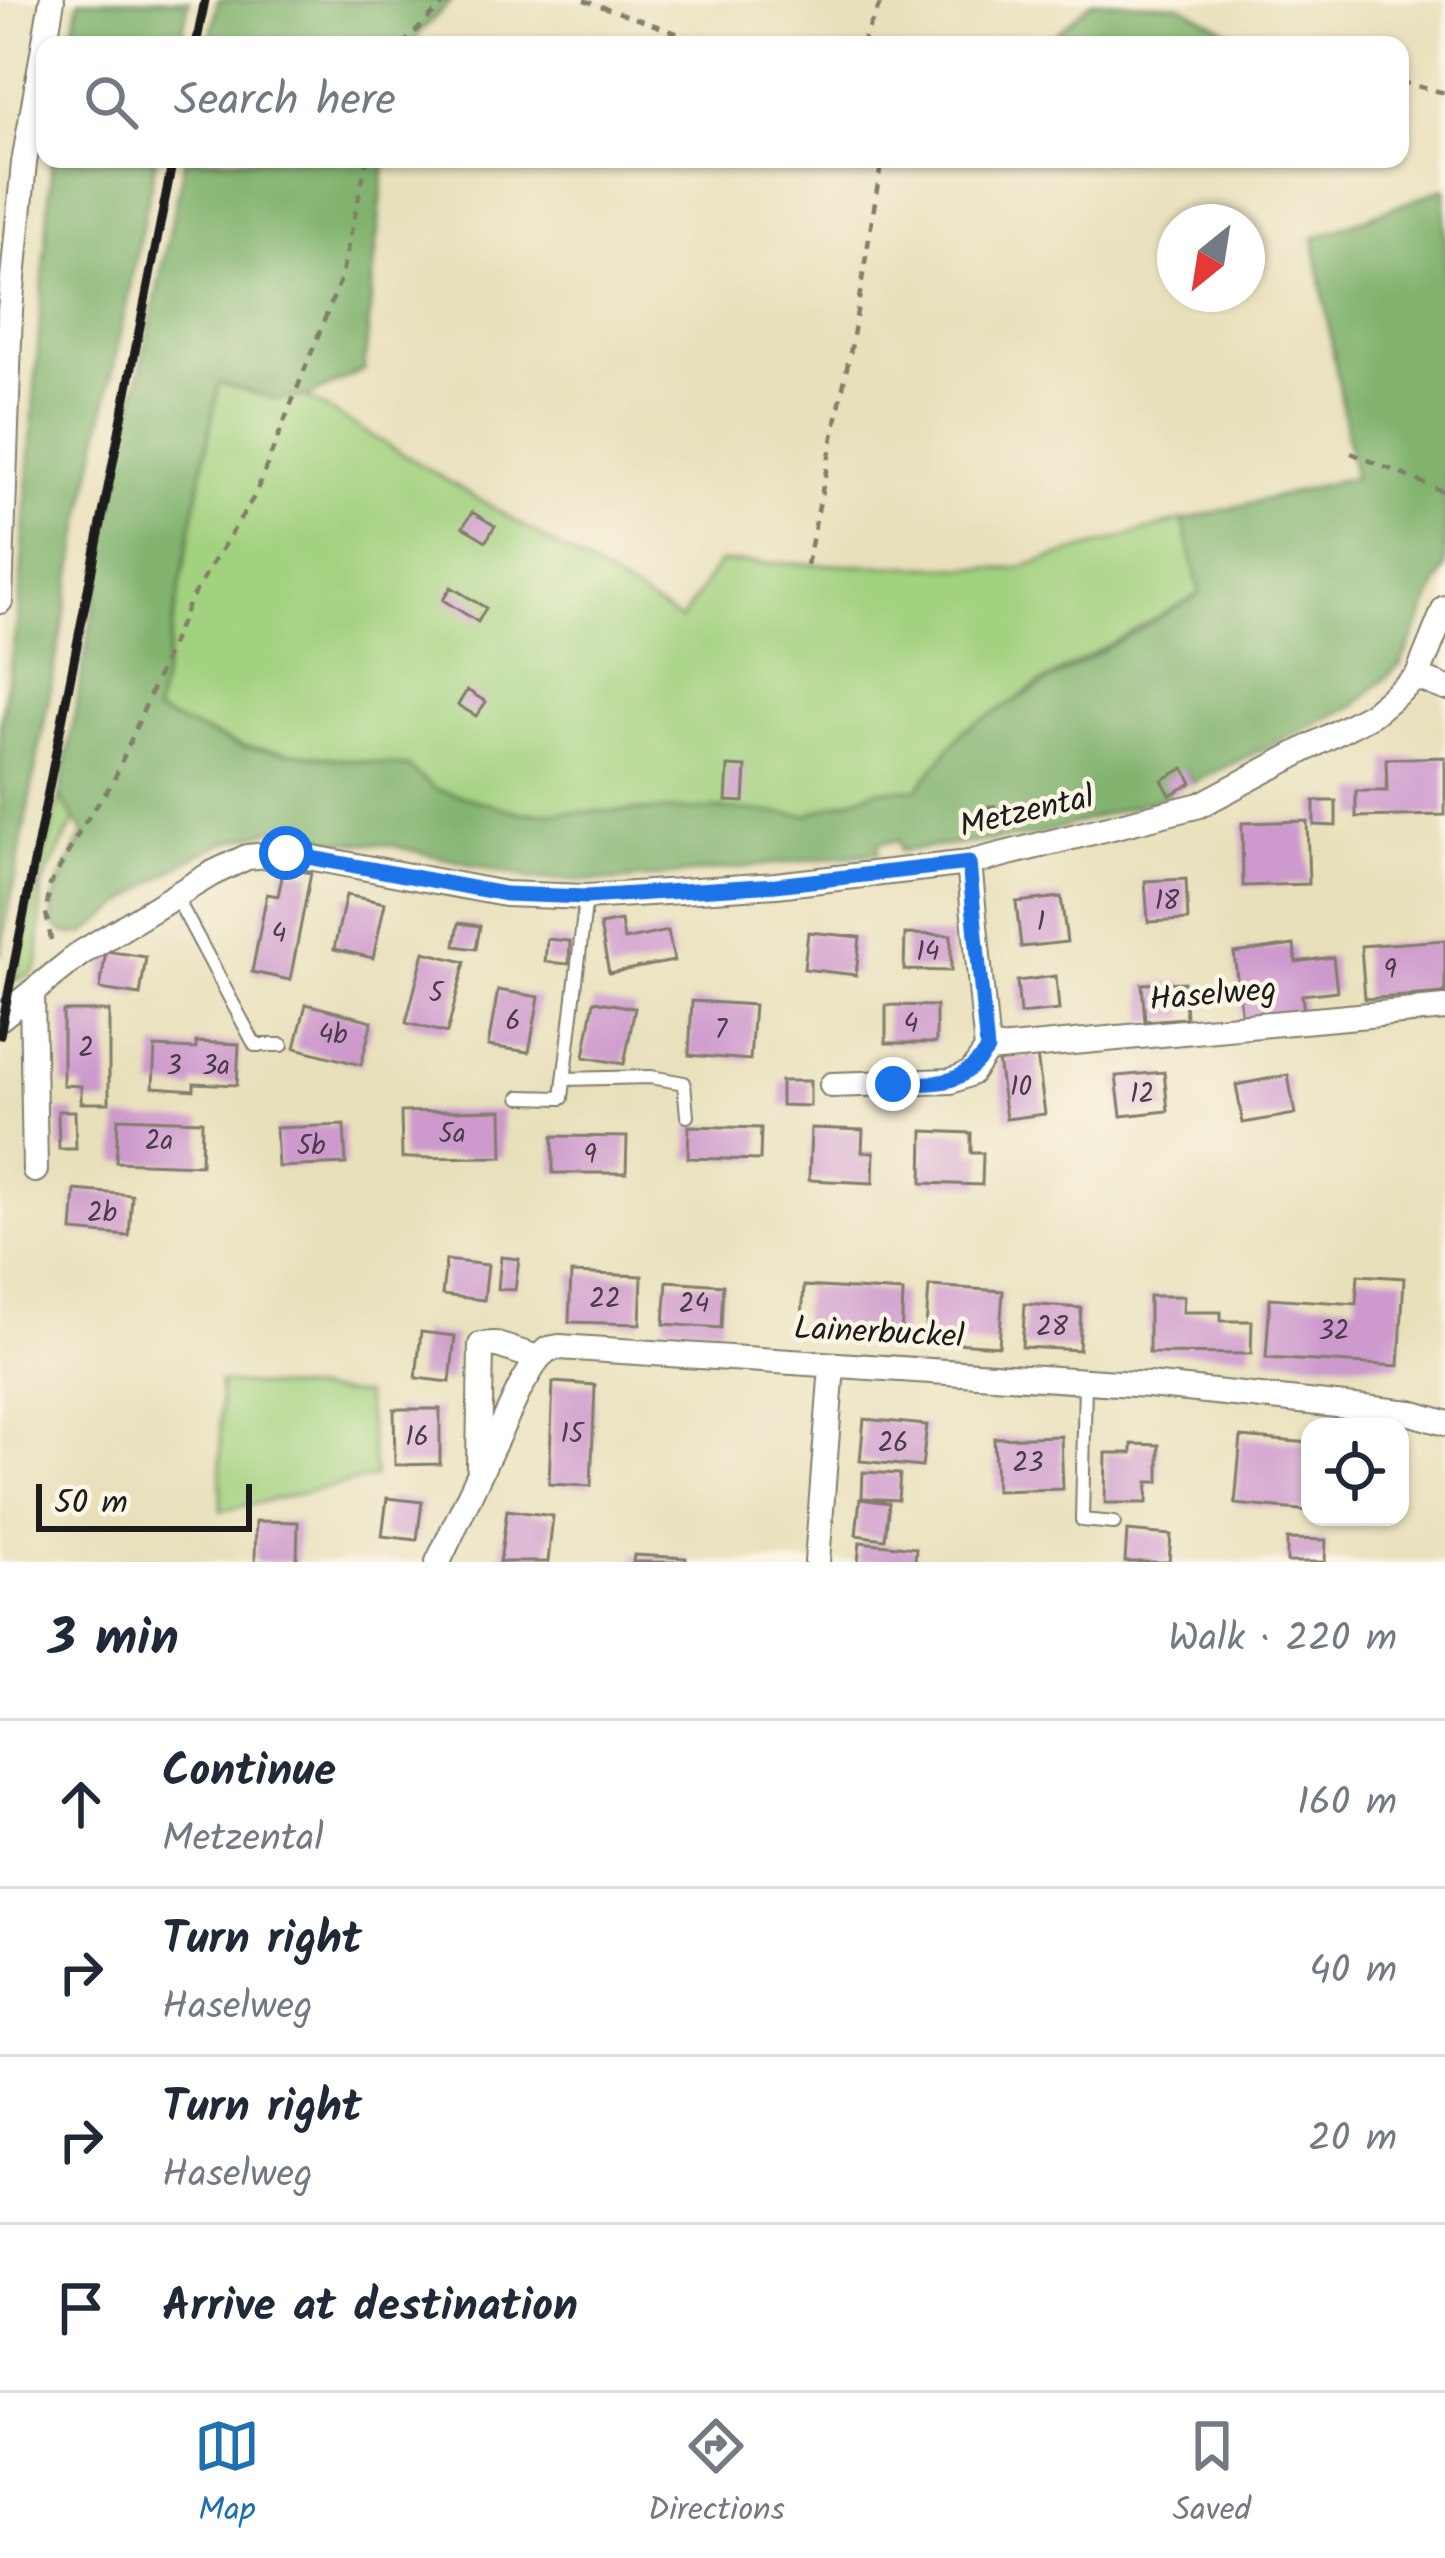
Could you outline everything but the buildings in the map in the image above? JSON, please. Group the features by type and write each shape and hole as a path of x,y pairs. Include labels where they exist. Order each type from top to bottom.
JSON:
{"street":[{"path":"45,36 52,0"},
{"path":"0,601 9,242 36,84"},
{"path":"1445,608 1417,677 1445,688"},
{"name":"Metzental","path":"0,1018 61,968 175,895 248,857 286,853 505,894 586,897 776,885 969,863 1200,806 1372,714 1417,677"},
{"path":"969,863 987,1050"},
{"path":"32,994 35,1170"},
{"name":"Haselweg","path":"832,1084 951,1081 971,1073 987,1050 1445,1008"},
{"path":"438,1562 538,1358 494,1344 481,1345 479,1474"},
{"name":"Lainerbuckel","path":"538,1358 560,1347 1149,1384 1411,1413 1445,1424"},
{"path":"817,1562 832,1366"}],"lane":[{"path":"175,895 255,1046 282,1045"},
{"path":"520,1097 562,1098 586,897"},
{"path":"564,1079 651,1077 685,1083 687,1116"},
{"path":"1085,1382 1082,1520 1114,1523"}],"path":[{"path":"412,36 447,0"},
{"path":"584,0 685,36"},
{"path":"865,36 882,0"},
{"path":"1409,84 1445,93"},
{"path":"61,968 46,913 50,885 113,782 190,600 255,495 341,278 365,168"},
{"path":"807,565 851,348 881,168"},
{"path":"1351,453 1445,492"},
{"path":"987,807 1109,800 1122,825"}],"green space":[{"path":"79,0 189,0 182,36 73,36"},
{"path":"218,0 452,0 418,36 211,36"},
{"path":"1093,1 1180,5 1238,36 1053,36"},
{"path":"51,168 154,168 0,956 0,726 18,616"},
{"path":"183,168 384,168 364,370 307,397 275,399 219,383 156,713 242,747 408,767 435,789 523,813 724,809 807,815 877,790 917,789 964,730 1200,594 1183,520 1354,477 1314,238 1445,188 1445,567 1401,664 1355,705 1192,783 1185,769 1163,780 1170,795 1036,835 900,851 899,841 878,843 878,853 615,881 534,879 390,845 325,840 278,829 224,843 192,858 84,934 65,932 55,924 55,895 84,834 60,797 112,504"},
{"path":"219,382 275,399 307,397 681,620 719,562 1014,569 1183,520 1200,593 1028,690 917,789 877,790 807,816 724,809 523,813 435,789 407,767 242,746 155,713"},
{"path":"60,797 75,819 42,885 38,963 33,972 15,981"},
{"path":"220,1382 365,1395 375,1477 221,1511"}],"railway":[{"path":"198,36 205,0"},
{"path":"0,1035 171,168"}],"route":[{"path":"286,853 505,894 586,897 776,885 969,863 987,1050 971,1073 951,1081 893,1084"}]}
